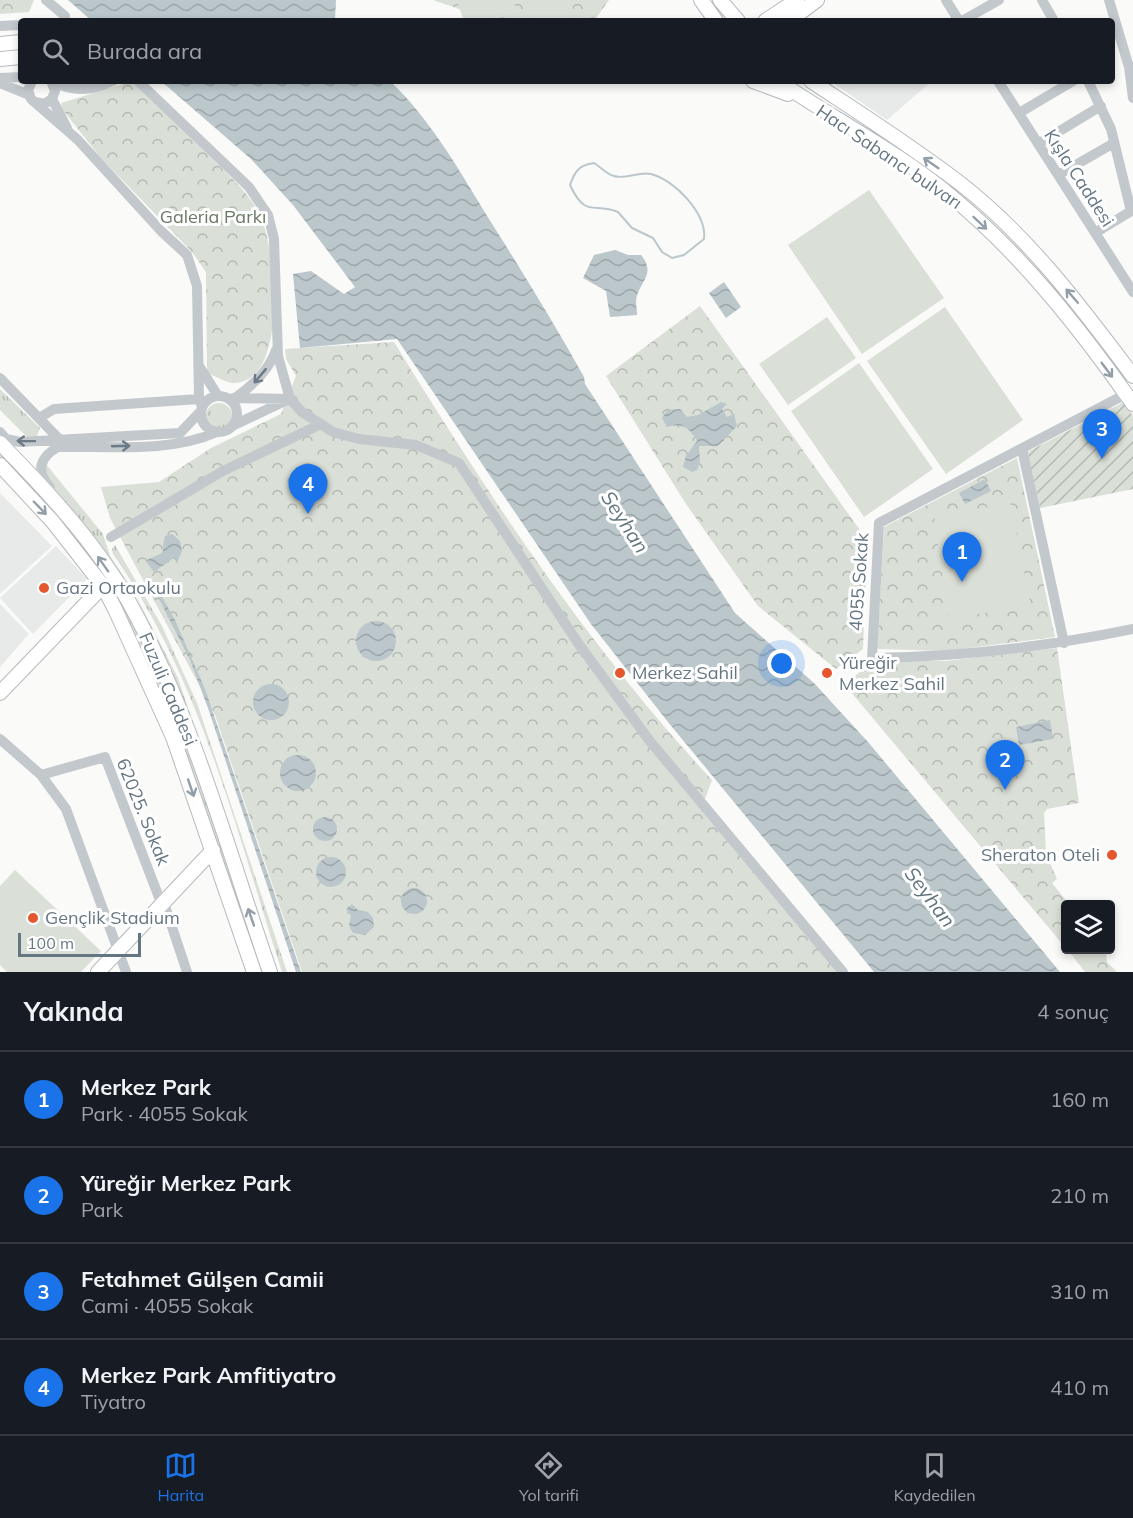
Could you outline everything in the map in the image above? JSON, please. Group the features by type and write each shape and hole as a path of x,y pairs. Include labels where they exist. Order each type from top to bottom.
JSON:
{"main road":[{"path":"720,0 735,18"},
{"path":"770,18 797,0"},
{"path":"793,18 817,0"},
{"path":"0,44 18,42"},
{"path":"0,59 18,57"},
{"path":"761,84 811,104"},
{"name":"Hacı Sabancı bulvarı","path":"782,84 868,138 952,197 1005,246 1060,307 1130,399"},
{"name":"Hacı Sabancı bulvarı","path":"815,84 962,185 1015,234 1076,299 1133,376"},
{"name":"Fuzuli Caddesi","path":"0,443 63,511 128,600 169,684 270,972"},
{"name":"Fuzuli Caddesi","path":"0,465 53,522 102,586 173,737 213,850 250,971"},
{"path":"0,693 102,586"},
{"path":"98,972 213,850"}],"street":[{"path":"46,0 64,18"},
{"path":"946,0 958,18"},
{"path":"966,18 999,0"},
{"path":"1042,0 1052,18"},
{"path":"1109,0 1114,18"},
{"path":"1115,20 1129,67 1133,98"},
{"path":"0,26 18,25"},
{"path":"0,78 18,77"},
{"path":"0,83 44,104 54,87"},
{"path":"32,84 32,98 68,131 161,231 187,255 196,286 202,422 217,432"},
{"path":"54,87 81,90 99,88 107,84"},
{"path":"141,84 249,187 268,215 274,239 278,347 290,399 302,412 333,432 359,439 416,445 459,463 578,644 649,741 843,972"},
{"name":"Kışla Caddesi","path":"1000,84 1132,289"},
{"path":"1019,113 1068,84"},
{"path":"1090,84 1101,106 1114,143 1131,211 1095,232"},
{"path":"54,87 68,131"},
{"path":"1038,144 1101,106"},
{"path":"1058,176 1114,143"},
{"path":"0,432 6,438 20,442 180,433 207,400 225,397 250,388 273,361 278,347"},
{"path":"198,363 236,409 232,426"},
{"path":"2,381 60,440"},
{"path":"225,397 290,399"},
{"path":"63,511 57,496 42,478 41,462 58,447 175,444 198,440 290,399"},
{"name":"4055 Sokak","path":"1130,399 1022,449 879,523 872,658 945,657 1064,643 1133,628"},
{"path":"39,418 54,409 200,406"},
{"path":"111,537 223,471 321,424"},
{"path":"1022,449 1064,643"},
{"path":"0,739 40,775 66,808 126,972"},
{"name":"62025. Sokak","path":"40,775 105,757 160,900 164,903"},
{"path":"164,903 187,972"}],"shaded area":[{"path":"834,84 929,84 887,120"},
{"path":"0,493 52,546 0,594"},
{"name":"Gazi Ortaokulu","path":"56,546 87,579 33,634 0,598"},
{"path":"0,604 29,634 0,667"}],"green space":[{"path":"0,0 34,0 29,12 0,14"},
{"path":"433,0 609,0 596,18 485,18"},
{"path":"513,0 516,8 489,18 463,18 457,1"},
{"path":"526,0 570,0 576,17 573,18 531,18"},
{"name":"Galeria Parkı","path":"123,84 136,84 249,197 259,213 265,230 270,253 274,310 271,338 264,361 251,377 233,383 207,373 206,272 192,252 101,158 62,109 61,103"},
{"path":"869,190 944,298 862,354 788,245"},
{"path":"700,306 867,540 863,649 836,669 758,606 686,504 606,376"},
{"path":"945,307 1023,420 946,474 867,361"},
{"path":"827,317 856,358 788,405 759,364"},
{"path":"394,342 503,513 542,569 624,677 712,780 702,807 839,972 302,972 215,715 110,518 101,487 159,482 211,448 281,414 296,376 286,359 285,349"},
{"path":"859,363 933,469 864,517 791,411"},
{"path":"0,389 40,428 37,436 27,437 0,410"},
{"path":"1124,402 1133,416 1133,489 1040,508 1027,452"},
{"path":"219,403 228,407 232,416 228,425 219,429 210,425 206,416 210,407"},
{"path":"0,452 82,542 110,582 145,647 184,737 263,972 260,972 183,747 138,641 118,604 21,479 0,457"},
{"path":"1017,458 1055,637 945,651 877,649 884,527"},
{"path":"45,463 103,534 110,556 133,590 130,591 44,477"},
{"path":"1011,504 1031,607 948,618 934,515"},
{"path":"115,545 162,626 197,703 287,972 282,972 231,810 193,703 170,652 113,554 112,549"},
{"path":"134,592 178,678 277,972 274,972 192,724 175,679"},
{"path":"1057,648 1079,803 1047,809 1044,813 1046,854 1057,879 1052,883 1066,900 1061,900 1061,942 845,685 872,661 945,661"},
{"name":"Gençlik Stadium","path":"15,870 101,951 81,972 7,972 0,965 0,886"},
{"path":"1071,954 1106,954 1107,962 1117,972 1085,972"}],"water":[{"path":"68,0 336,0 335,18 89,18"},
{"name":"Seyhan","path":"164,84 393,84 405,96 419,112 455,164 549,317 584,377 585,384 735,613 814,683 868,742 1060,972 874,972 668,722 591,624 397,339 300,348 293,274 311,271 344,294 355,287 293,205 251,159"},
{"path":"615,250 628,255 641,255 647,266 646,275 636,297 637,315 610,317 606,291 583,278 594,255"},
{"path":"724,282 741,307 726,318 709,293"},
{"path":"721,402 727,404 722,409 727,417 734,414 737,426 718,446 699,446 700,462 697,470 692,472 683,467 686,456 697,441 685,427 667,427 662,418 667,410 680,409 687,417 698,415"},
{"path":"985,479 991,491 965,504 959,493"},
{"path":"172,534 180,541 182,551 178,560 173,558 154,572 147,563 148,559 161,553 165,536"},
{"path":"153,581 175,620 205,689 301,972 296,972 190,660 151,583"},
{"path":"376,621 384,622 390,627 395,633 395,649 390,655 384,660 376,661 368,660 362,655 357,649 356,641 357,633 362,627 368,622"},
{"path":"271,684 283,690 289,702 283,714 271,720 259,714 253,702 259,690"},
{"path":"1050,720 1053,739 1019,745 1016,727"},
{"path":"298,755 311,760 316,773 311,786 298,791 285,786 280,773 285,760"},
{"path":"325,817 333,821 337,829 333,837 325,841 317,837 313,829 317,821"},
{"path":"331,857 342,861 346,872 342,883 331,887 320,883 316,872 320,861"},
{"path":"414,888 423,892 427,901 423,910 414,914 405,910 401,901 405,892"},
{"path":"352,904 358,910 368,912 373,918 374,927 365,935 353,933 349,926 351,916 346,909"}],"waterway":[{"path":"594,163 614,176 623,177 646,173 670,183 688,199 695,209 704,229 704,239 684,255 672,258 662,252 653,238 632,228 618,212 586,206 576,196 570,185 578,169 594,163"}],"place":[{"name":"Fetahmet Gülşen Camii","path":"1102,459"},
{"name":"Merkez Park Amfitiyatro","path":"308,514"},
{"name":"Merkez Park","path":"962,582"},
{"name":"Gazi Ortaokulu","path":"44,588"},
{"name":"Merkez Sahil","path":"620,673"},
{"name":"Yüreğir Merkez Sahil","path":"827,673"},
{"name":"Yüreğir Merkez Park","path":"1005,790"},
{"name":"Sheraton Oteli","path":"1112,855"},
{"name":"Gençlik Stadium","path":"33,918"}]}
